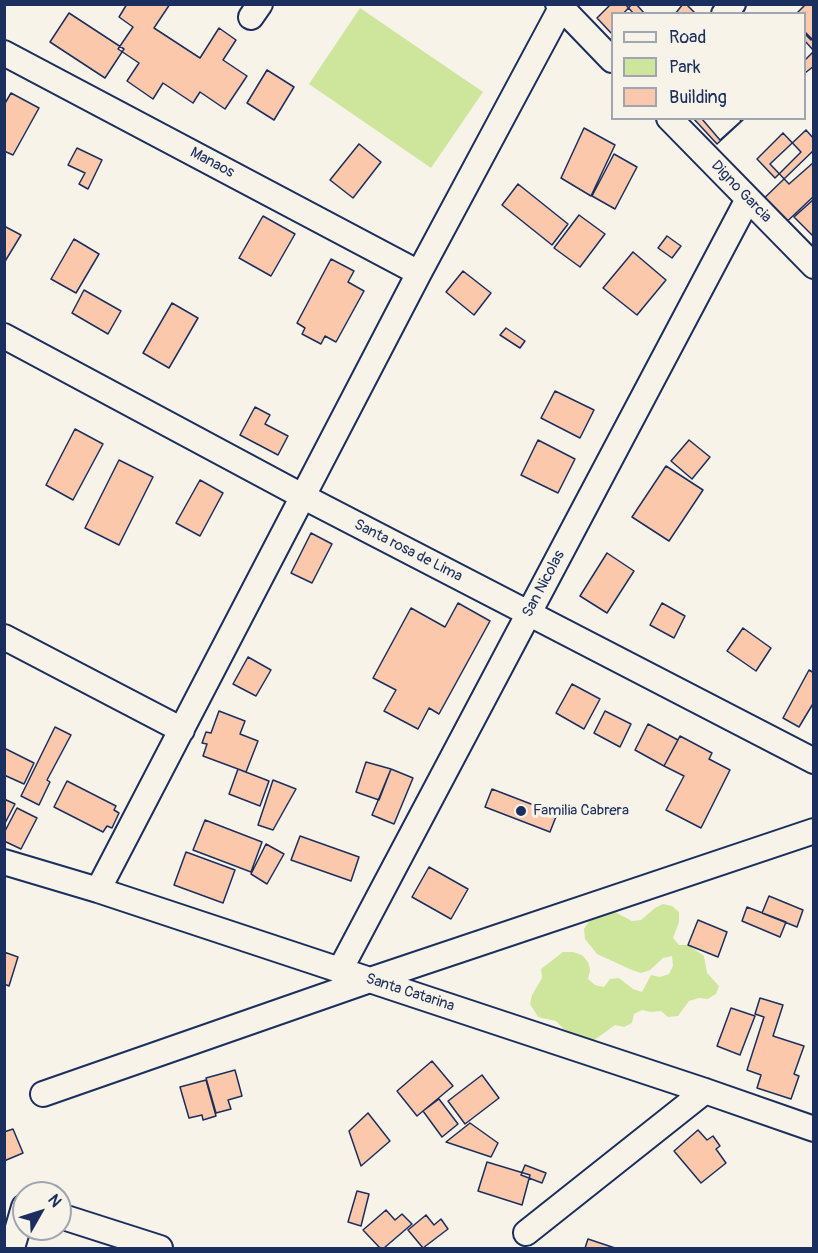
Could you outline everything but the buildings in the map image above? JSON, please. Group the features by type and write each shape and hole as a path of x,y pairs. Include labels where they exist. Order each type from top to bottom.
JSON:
{"street":[{"path":"98,890 560,6 611,59"},
{"name":"Manaos","path":"4,53 419,273"},
{"name":"Digno Garcia","path":"671,120 813,266"},
{"name":"San Nicolas","path":"340,970 748,199"},
{"name":"Santa rosa de Lima","path":"4,336 304,497 813,761"},
{"path":"4,638 182,730"},
{"path":"43,1094 370,980 813,831"},
{"name":"Santa Catarina","path":"4,862 98,890 705,1091 813,1129"},
{"path":"526,1233 705,1091"},
{"path":"72,1220 160,1248"}],"green space":[{"path":"360,8 483,92 431,168 309,84"},
{"path":"663,904 672,906 679,912 679,922 673,938 679,945 688,945 704,956 707,973 719,986 716,994 708,999 699,998 689,1001 678,1016 668,1017 661,1011 642,1010 634,1014 632,1023 624,1027 615,1025 586,1046 564,1038 563,1028 556,1021 538,1017 530,1004 532,995 542,978 541,969 563,952 582,955 588,962 590,970 588,979 595,985 604,987 610,979 619,978 633,989 642,992 651,975 660,977 669,974 673,966 672,956 663,958 650,970 641,973 597,954 585,939 584,929 589,921 606,913 615,912 632,921 641,920"}],"place":[{"name":"Familia Cabrera","path":"521,811"}]}
